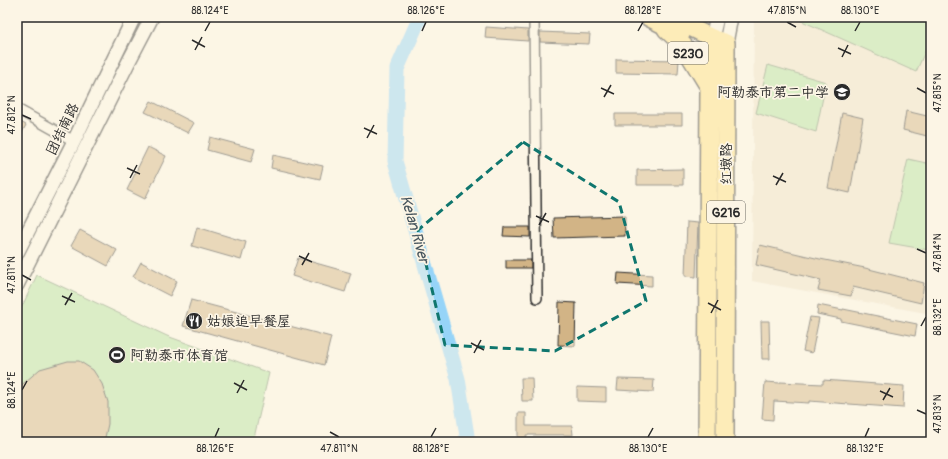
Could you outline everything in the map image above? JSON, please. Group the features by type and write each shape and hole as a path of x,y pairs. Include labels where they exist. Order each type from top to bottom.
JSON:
{"highway":[{"path":"664,20 696,20 702,17"},
{"path":"664,20 719,46"},
{"name":"S230","path":"664,20 684,46 709,87"},
{"name":"G216","path":"709,87 719,46"},
{"name":"红墩路","path":"719,46 725,442"},
{"name":"红墩路","path":"707,442 709,87"}],"main road":[{"name":"团结南路","path":"17,253 74,141 134,17"},
{"path":"17,285 152,17"},
{"path":"717,17 719,46"},
{"path":"719,46 731,17"}],"street":[{"path":"534,17 537,298"},
{"path":"17,109 74,141"}],"highlighted area":[{"path":"523,142 619,202 646,301 555,351 445,345 418,230"}],"shaded area":[{"name":"阿勒泰市第二中学","path":"754,17 931,17 931,314 752,281"}],"green space":[{"path":"793,17 931,17 931,38 916,72"},
{"path":"768,65 826,82 816,132 756,113"},
{"path":"908,159 931,164 931,238 929,250 889,243"},
{"name":"阿勒泰市体育馆","path":"37,275 167,336 269,373 253,442 17,442 17,317"}],"building":[{"path":"486,27 528,30 528,41 485,38"},
{"path":"540,32 590,34 589,44 540,42"},
{"path":"616,59 679,60 678,74 616,73"},
{"path":"151,101 194,123 188,133 145,112"},
{"path":"906,111 931,117 931,137 903,130"},
{"path":"842,113 863,118 850,193 828,188"},
{"path":"615,114 682,114 682,125 615,125"},
{"path":"17,120 26,125 17,142"},
{"path":"210,137 255,149 251,162 207,150"},
{"path":"148,147 166,156 145,199 127,190"},
{"path":"273,155 323,166 320,179 271,168"},
{"path":"683,169 683,185 637,185 637,170"},
{"path":"625,216 625,236 554,238 553,218"},
{"path":"687,222 698,223 696,277 685,276"},
{"path":"197,227 246,242 241,260 192,246"},
{"path":"504,227 530,227 530,237 503,236"},
{"path":"80,230 117,250 108,266 71,246"},
{"path":"760,245 865,268 924,283 921,303 853,287 851,296 818,290 821,280 756,265"},
{"path":"298,258 351,273 345,292 292,276"},
{"path":"506,260 531,260 531,268 506,268"},
{"path":"141,262 177,281 170,296 133,277"},
{"path":"618,273 652,275 652,286 617,284"},
{"path":"191,300 331,337 324,365 183,326"},
{"path":"559,302 576,303 575,346 558,345"},
{"path":"818,305 917,324 915,336 841,321 841,319 817,314"},
{"path":"810,317 819,318 812,353 803,351"},
{"path":"761,321 769,321 770,359 762,359"},
{"name":"阿勒泰市体育馆","path":"68,361 79,361 93,370 102,384 108,402 108,424 104,442 17,442 17,389 40,369"},
{"path":"521,378 532,378 533,401 522,401"},
{"path":"618,379 654,380 653,392 617,390"},
{"path":"823,380 904,386 903,408 809,401 809,403 774,401 773,420 762,419 765,382 823,384"},
{"path":"577,387 606,388 606,402 577,401"},
{"path":"518,413 526,413 526,426 572,426 573,435 526,435 527,442 518,442"}],"waterway":[{"name":"Kelan River","path":"420,17 397,69 395,161 458,379 468,442"}],"place":[{"name":"阿勒泰市第二中学","path":"842,92"},
{"name":"姑娘追早餐屋","path":"194,321"},
{"name":"阿勒泰市体育馆","path":"117,355"}]}
